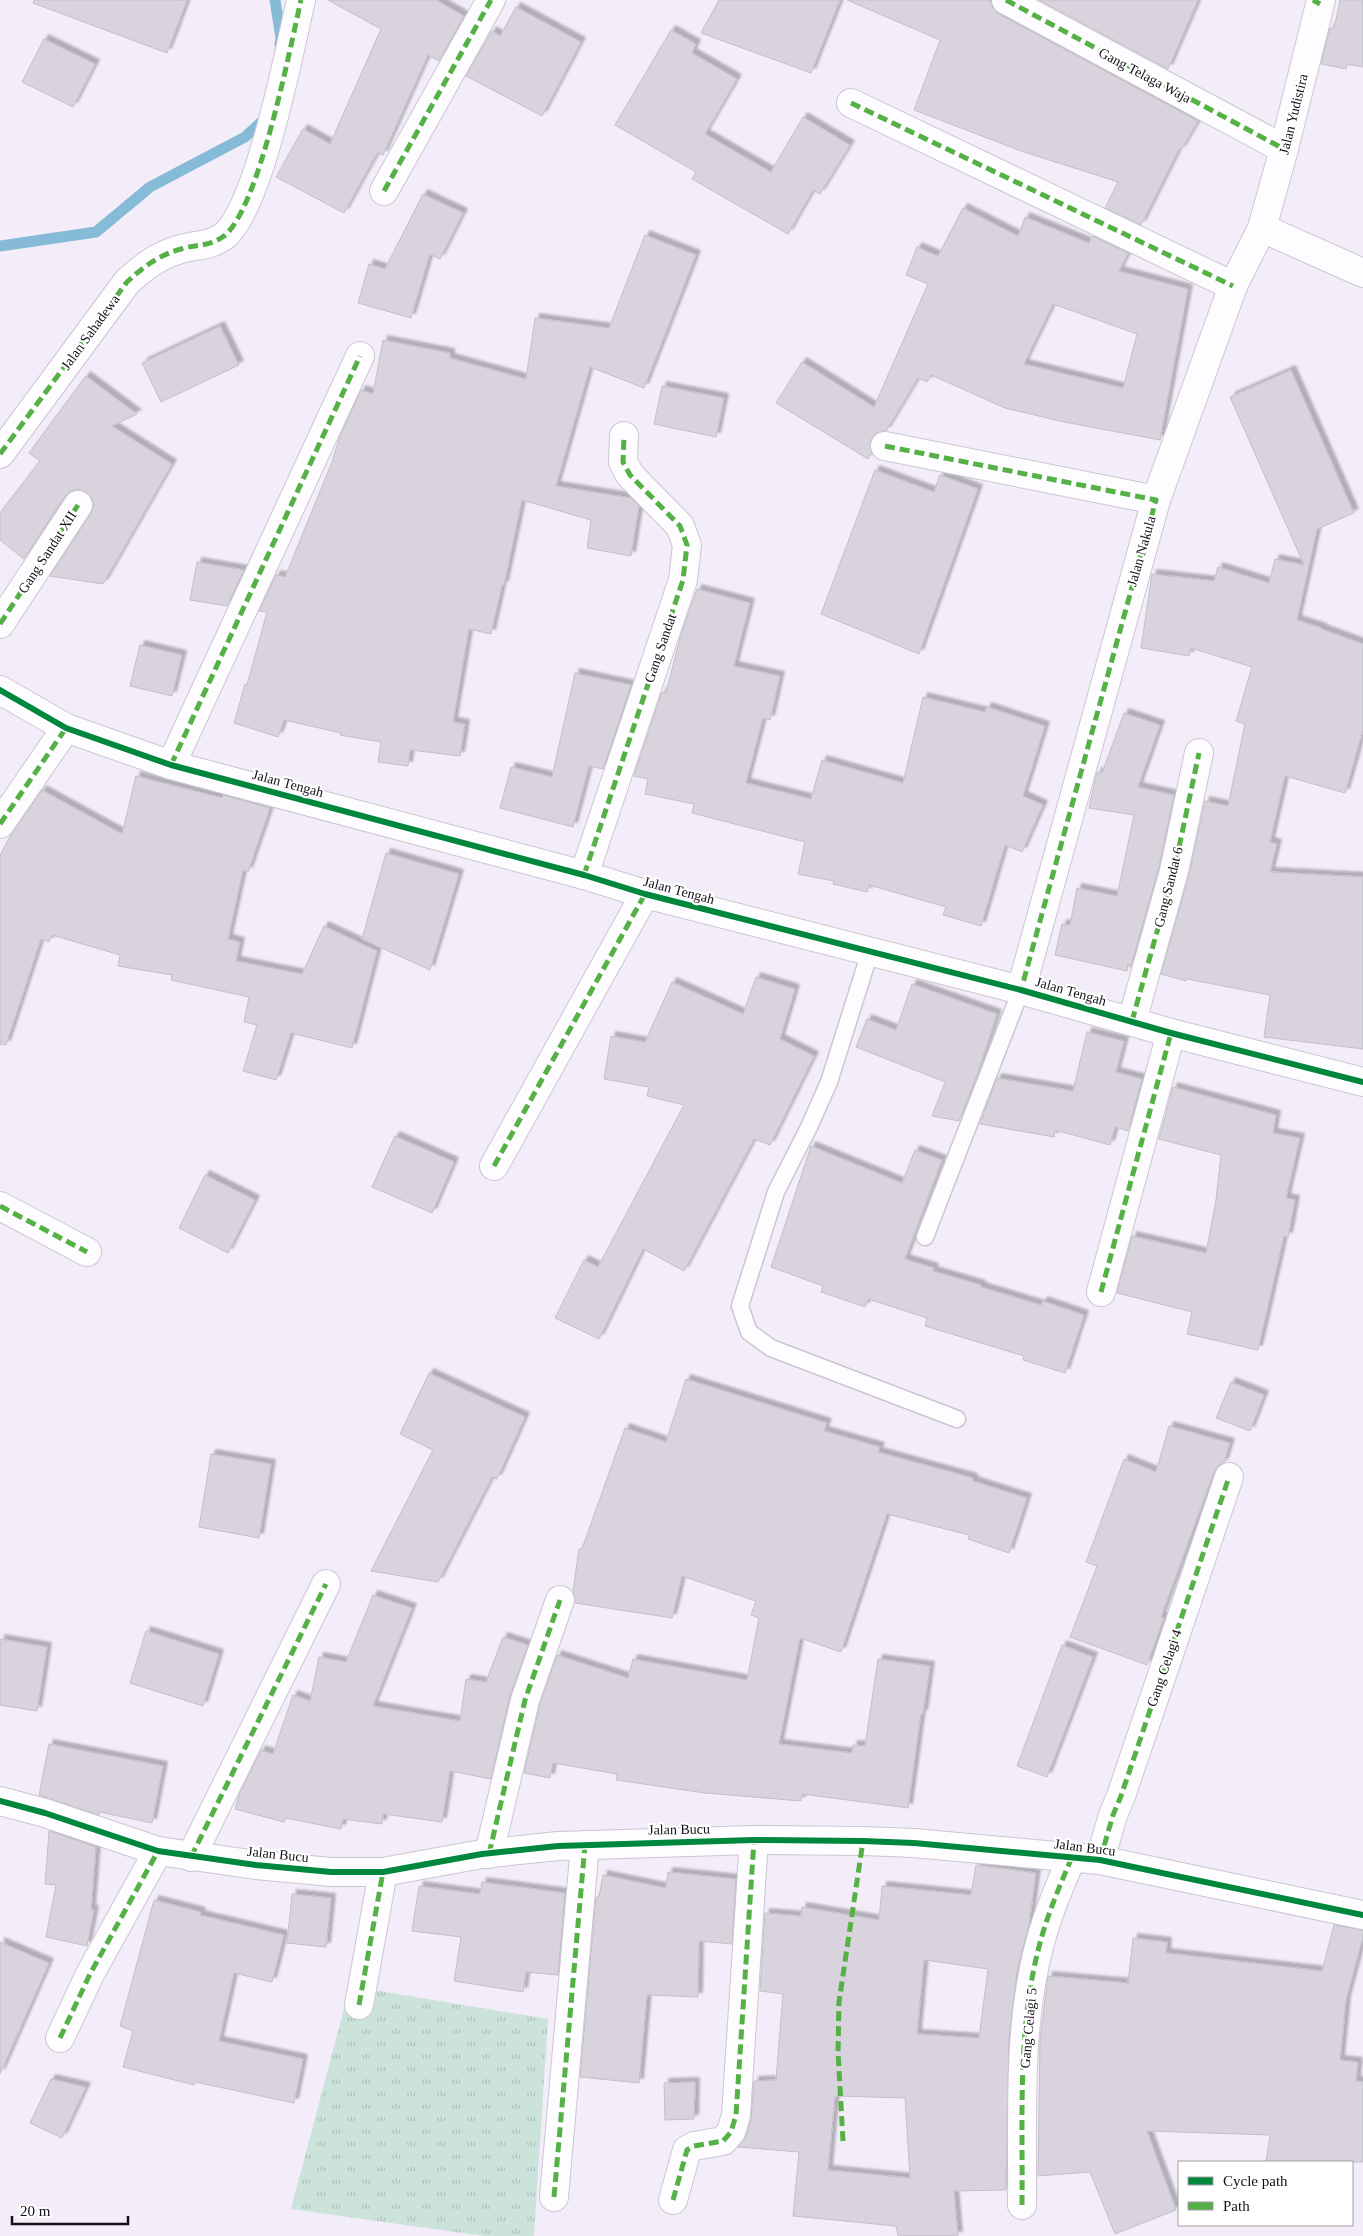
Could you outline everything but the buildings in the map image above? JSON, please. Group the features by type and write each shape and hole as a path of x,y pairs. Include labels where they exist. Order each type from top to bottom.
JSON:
{"street":[{"name":"Jalan Sahadewa","path":"0,454 126,282 144,266 163,255 183,248 206,246 223,236 234,226 255,182 301,0"},
{"path":"384,191 491,0"},
{"name":"Gang Telaga Waja","path":"1006,0 1284,149"},
{"name":"Jalan Yudistira","path":"1262,228 1284,149 1318,1"},
{"path":"851,103 1234,286"},
{"path":"1262,228 1363,272"},
{"name":"Jalan Nakula","path":"1021,990 1156,500 1234,286 1262,228"},
{"path":"172,765 360,356"},
{"name":"Gang Sandat","path":"584,875 683,580 687,545 680,526 630,475 623,462 624,436"},
{"path":"885,446 1156,500"},
{"name":"Gang Sandat XII","path":"0,624 78,505"},
{"name":"Jalan Tengah","path":"0,690 66,728 172,765 584,875 645,894 1021,990 1171,1032 1363,1082"},
{"path":"0,824 66,728"},
{"name":"Gang Sandat 6","path":"1132,1021 1174,871 1198,753"},
{"path":"494,1166 645,894"},
{"path":"1101,1292 1171,1032"},
{"path":"0,1206 87,1252"},
{"name":"Gang Celagi 4","path":"1100,1860 1113,1815 1229,1477"},
{"path":"191,1857 326,1584"},
{"path":"489,1854 525,1700 560,1600"},
{"name":"Jalan Bucu","path":"0,1800 158,1851 191,1857 331,1872 383,1872 489,1854 585,1845 754,1840 914,1843 1100,1860 1363,1915"},
{"path":"673,2200 688,2150 694,2146 723,2141 730,2132 736,2115 754,1840"},
{"path":"554,2197 585,1845"},
{"path":"60,2038 90,1974 158,1851"},
{"name":"Gang Celagi 5","path":"1022,2204 1024,2045 1030,1994 1039,1944 1053,1902 1072,1857"},
{"path":"359,2005 383,1872"}],"lane":[{"path":"870,952 829,1082 809,1127 776,1192 740,1306 749,1332 771,1348 957,1419"},
{"path":"925,1237 1021,990"}],"green space":[{"path":"350,1986 548,2019 534,2236 484,2236 291,2209"}],"waterway":[{"path":"275,0 281,38 280,45"},
{"path":"0,246 96,232 150,187 245,137 268,116"}],"marked path":[{"path":"0,454 127,282 158,258 187,247 208,244 219,240 237,220 261,162 272,126 301,0"},
{"path":"384,191 491,0"},
{"path":"1006,0 1284,149"},
{"path":"1313,0 1320,4"},
{"path":"851,103 1233,286"},
{"path":"171,765 360,356"},
{"path":"584,875 683,580 687,545 680,526 630,475 623,462 624,436"},
{"path":"885,446 1156,500 1021,990"},
{"path":"0,624 78,505"},
{"path":"0,824 66,728"},
{"path":"1132,1021 1174,871 1199,753"},
{"path":"494,1166 645,894"},
{"path":"1101,1292 1171,1033"},
{"path":"0,1206 87,1252"},
{"path":"1100,1860 1113,1815 1229,1477"},
{"path":"191,1857 326,1584"},
{"path":"489,1854 525,1700 560,1600"},
{"path":"673,2200 687,2150 694,2146 723,2141 731,2132 736,2115 754,1840"},
{"path":"843,2141 838,2052 839,2002 863,1841"},
{"path":"554,2197 585,1845"},
{"path":"60,2038 90,1974 158,1851"},
{"path":"1022,2205 1022,2106 1024,2040 1028,2007 1043,1932 1054,1899 1072,1857"},
{"path":"359,2005 383,1872"}],"cycle path":[{"path":"0,690 66,728 171,765 584,875 645,894 1021,990 1171,1033 1363,1082"},
{"path":"0,1801 45,1813 158,1851 256,1865 331,1872 383,1872 482,1854 558,1846 754,1840 914,1843 1100,1860 1363,1915"}]}
